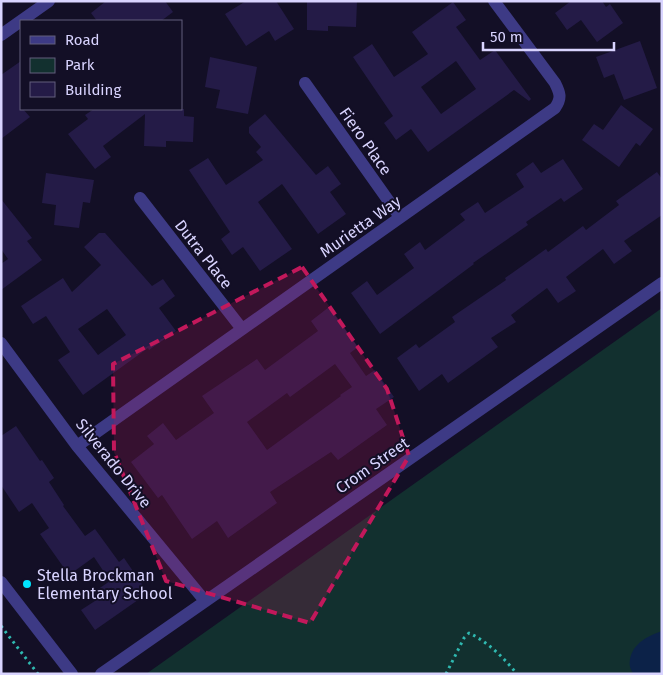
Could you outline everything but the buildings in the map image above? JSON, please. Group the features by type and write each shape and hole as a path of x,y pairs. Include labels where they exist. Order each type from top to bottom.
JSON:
{"street":[{"path":"22,20 49,1"},
{"name":"Murietta Way","path":"77,446 555,108 560,102 560,93 555,83 494,1"},
{"path":"1,35 20,22"},
{"name":"Fiero Place","path":"305,83 400,217"},
{"name":"Dutra Place","path":"140,198 242,329"},
{"name":"Crom Street","path":"101,674 662,283"},
{"name":"Silverado Drive","path":"1,343 77,446 205,601"},
{"path":"1,582 72,674"}],"path":[{"path":"1,626 38,674"},
{"path":"446,674 464,638 469,633 480,638 509,664 517,674"}],"highlighted area":[{"path":"302,267 387,389 409,456 310,623 166,581 114,452 113,364"}],"green space":[{"path":"662,308 662,674 146,674"}],"water":[{"path":"662,631 662,674 634,674 631,669 630,659 634,649 647,638"}],"place":[{"name":"Stella Brockman Elementary School","path":"27,584"}]}
